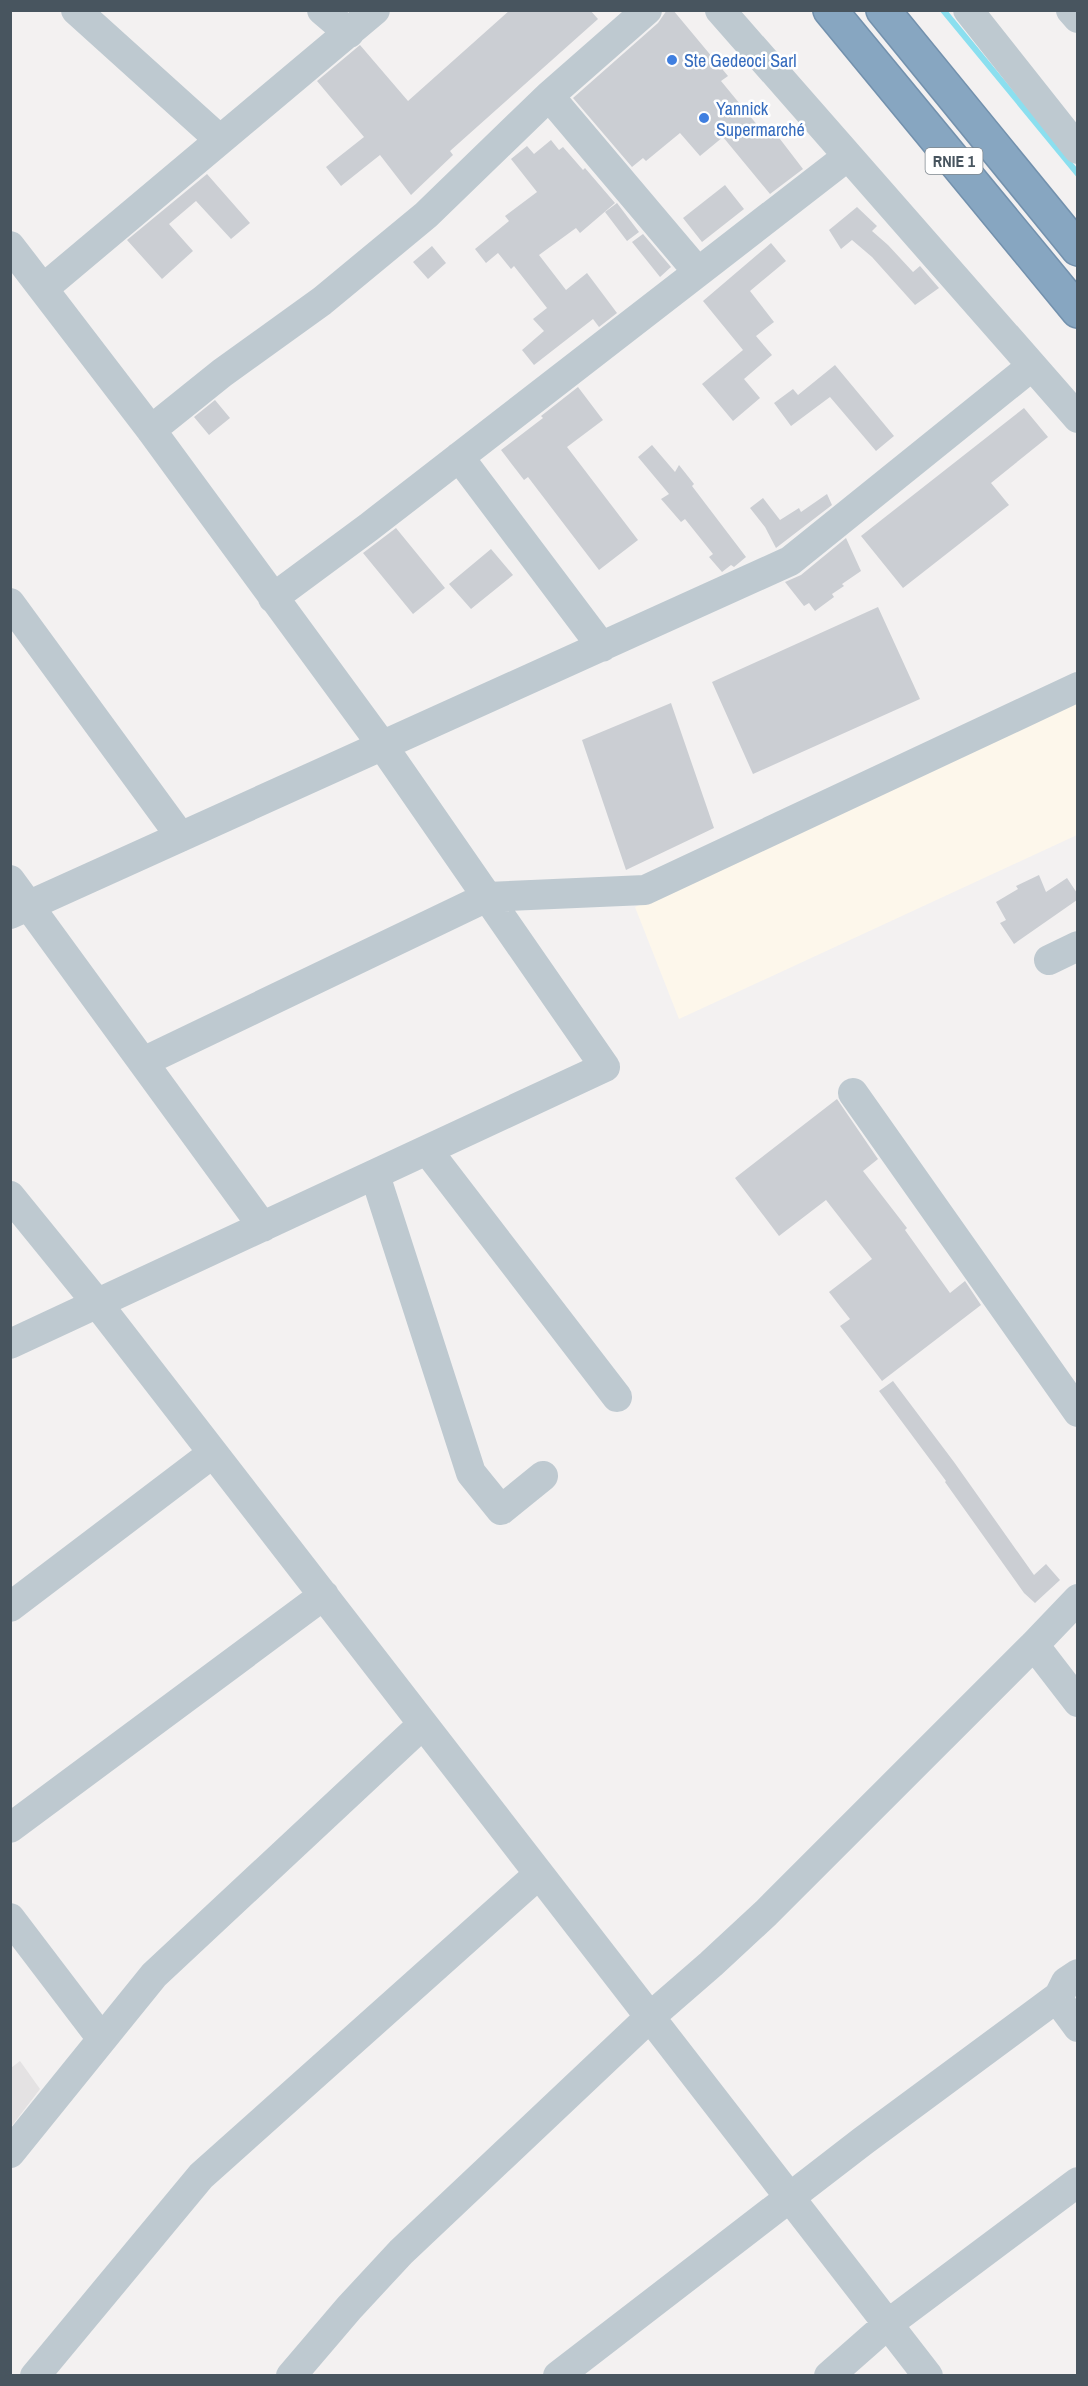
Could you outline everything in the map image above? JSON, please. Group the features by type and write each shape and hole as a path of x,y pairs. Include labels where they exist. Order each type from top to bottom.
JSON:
{"highway":[{"name":"RNIE 1","path":"830,10 1077,311"},
{"name":"RNIE 1","path":"883,10 1077,248"}],"street":[{"path":"76,10 220,140"},
{"path":"322,10 349,33"},
{"path":"44,288 375,10"},
{"path":"152,430 222,373 322,301 417,222 549,96 647,10"},
{"path":"720,10 1077,418"},
{"path":"968,10 1077,149"},
{"path":"1071,10 1077,18"},
{"path":"549,96 698,272"},
{"path":"273,598 848,156"},
{"path":"10,246 152,430 382,745 606,1067 10,1344"},
{"path":"19,910 790,561 1032,366"},
{"path":"459,457 602,647"},
{"path":"10,603 181,837"},
{"path":"142,1062 487,897 645,890 1077,687"},
{"path":"10,880 19,910 142,1062 263,1227"},
{"path":"1049,960 1077,946"},
{"path":"853,1093 1077,1412"},
{"path":"427,1150 617,1397"},
{"path":"375,1175 471,1473 501,1510 543,1476"},
{"path":"10,1196 97,1303 928,2376"},
{"path":"10,1606 213,1453"},
{"path":"10,1828 324,1595"},
{"path":"291,2376 401,2252 650,2017 766,1913 1034,1645 1077,1599"},
{"path":"1034,1645 1077,1702"},
{"path":"10,2153 154,1975 423,1724"},
{"path":"35,2376 201,2176 539,1874"},
{"path":"10,1918 102,2039"},
{"path":"1077,1974 1061,1988 1059,1996 1061,2004 1077,2027"},
{"path":"558,2376 1059,1996"},
{"path":"830,2376 888,2324 1077,2182"}],"shaded area":[{"path":"1077,701 1077,835 679,1019 635,907"},
{"path":"20,2061 40,2089 11,2127 11,2068"}],"building":[{"path":"510,10 590,10 598,19 450,151 453,155 411,195 380,155 341,186 326,167 364,137 317,81 360,45 408,101"},
{"path":"667,10 673,10 728,76 721,81 763,132 770,126 803,169 770,194 723,137 700,156 680,133 646,161 643,158 632,167 573,98 658,23"},
{"path":"551,140 559,150 563,147 583,170 585,168 615,203 580,233 576,228 539,255 566,290 587,273 617,313 599,327 593,319 534,365 522,350 544,331 533,319 547,308 514,266 511,269 498,253 486,263 475,249 509,221 505,216 537,192 511,159 527,146 534,154"},
{"path":"207,174 250,223 231,239 196,201 169,224 193,251 162,279 127,240"},
{"path":"725,185 744,209 702,242 683,218"},
{"path":"617,203 639,232 627,241 605,212"},
{"path":"857,207 877,226 872,231 913,272 920,266 939,288 915,305 872,257 852,240 841,249 829,230"},
{"path":"643,234 671,267 660,277 632,242"},
{"path":"771,243 786,261 750,291 774,322 756,336 772,355 744,379 760,398 733,421 702,384 743,350 703,301"},
{"path":"432,246 446,263 428,279 413,262"},
{"path":"835,365 894,436 876,451 830,397 791,426 774,403 793,389 798,395"},
{"path":"578,387 603,420 567,447 638,540 599,570 528,477 524,480 501,450 543,418 541,416"},
{"path":"215,400 230,418 209,435 194,417"},
{"path":"1024,408 1048,437 991,483 1009,505 903,588 861,536"},
{"path":"652,445 675,472 679,465 694,484 692,486 746,557 734,567 731,565 722,572 709,557 713,554 685,519 681,522 661,499 669,494 638,457"},
{"path":"827,494 832,505 776,548 765,527 750,508 763,498 780,520 799,508 801,512"},
{"path":"396,528 445,588 413,614 363,553"},
{"path":"846,538 861,571 842,584 844,586 832,594 834,597 815,611 809,603 804,606 785,582 801,575"},
{"path":"491,549 513,575 471,609 449,584"},
{"path":"878,607 920,699 753,774 712,682"},
{"path":"671,703 714,828 626,870 582,740"},
{"path":"1039,875 1046,892 1067,878 1077,893 1077,900 1014,944 1000,923 1006,920 996,902 1018,889 1016,886"},
{"path":"837,1099 878,1159 863,1171 907,1228 905,1230 950,1293 965,1281 981,1305 882,1381 840,1326 850,1319 829,1292 872,1259 826,1200 779,1236 735,1178"},
{"path":"893,1381 1034,1575 1046,1564 1060,1580 1035,1603 1024,1593 946,1481 879,1391"}],"waterway":[{"path":"943,10 1078,174"}],"place":[{"name":"Ste Gedeoci Sarl","path":"672,60"},
{"name":"Yannick Supermarché","path":"704,118"}]}
